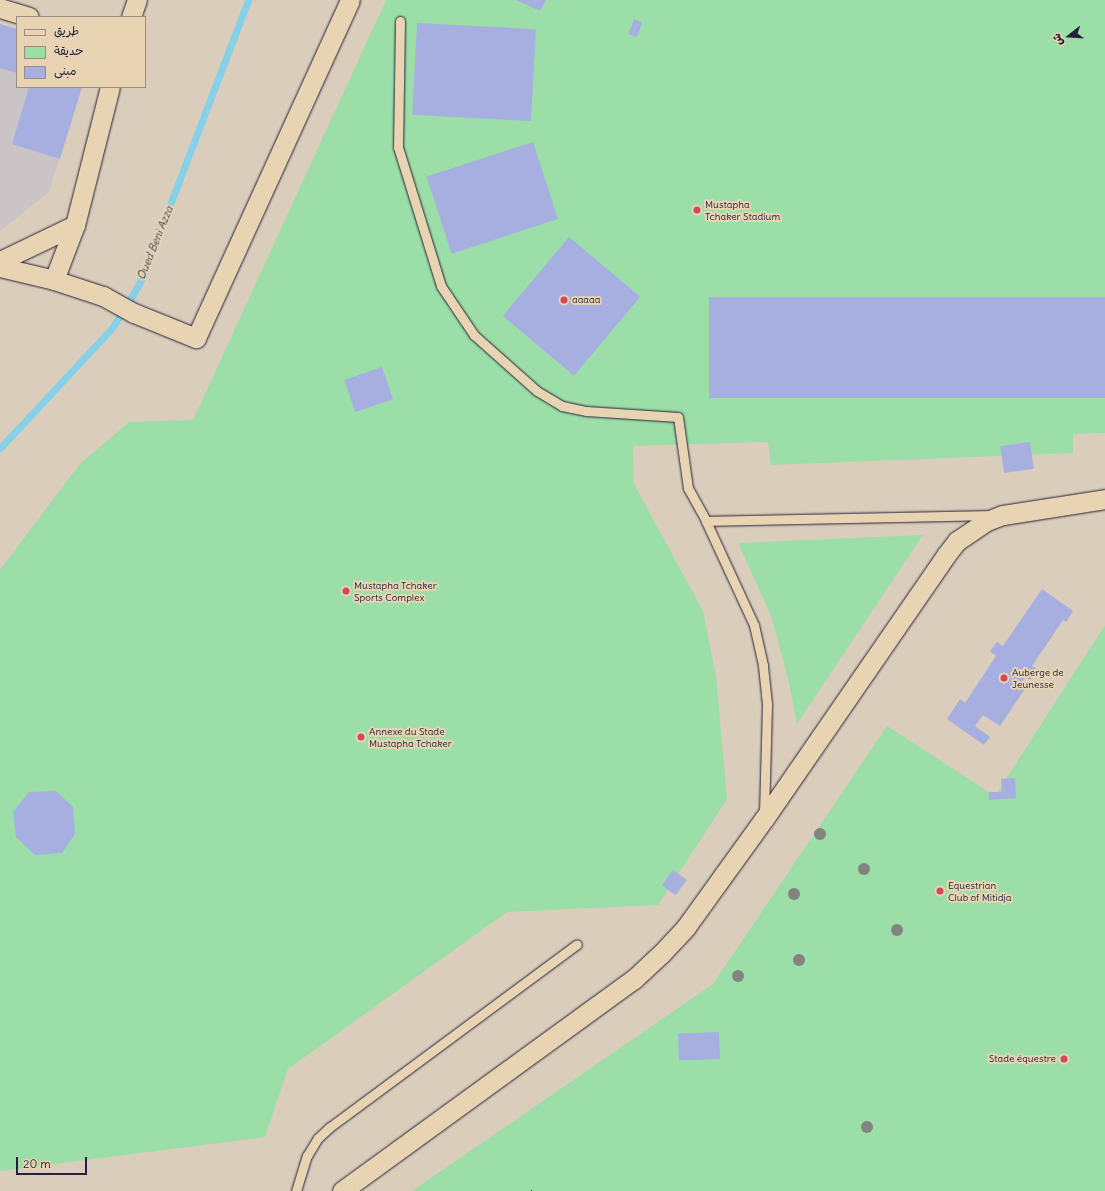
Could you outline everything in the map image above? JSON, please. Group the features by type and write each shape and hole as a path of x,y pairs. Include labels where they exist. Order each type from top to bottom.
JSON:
{"street":[{"path":"131,16 137,0"},
{"path":"0,267 54,280 103,296 134,313 196,338 350,0"},
{"path":"0,8 26,16"},
{"path":"54,280 75,225 110,88"},
{"path":"0,260 75,225"},
{"path":"342,1191 634,980 661,954 686,927 764,819 957,541 972,530 1003,515 1105,500"}],"lane":[{"path":"400,21 398,147 441,286 474,335 537,391 562,406 586,410 678,416 688,488 706,521 754,625 763,665 767,704 764,819"},
{"path":"706,521 1003,515"},
{"path":"296,1191 307,1156 318,1138 330,1127 577,944"}],"shaded area":[{"path":"0,24 16,29 16,88 82,88 49,192 0,231"}],"green space":[{"name":"Mustapha Tchaker Sports Complex","path":"386,0 1105,0 1105,433 1073,434 1073,453 771,465 768,442 633,446 634,484 703,611 716,676 727,799 658,905 507,912 288,1069 265,1137 0,1171 0,570 79,465 129,422 193,420"},
{"path":"923,535 797,724 789,683 772,618 738,543"},
{"name":"Equestrian Club of Mitidja","path":"1105,625 1105,1191 412,1191 713,984 887,726 995,796"}],"building":[{"path":"516,0 546,0 540,11"},
{"path":"634,19 642,22 637,37 628,34"},
{"path":"417,23 536,29 531,121 412,115"},
{"path":"0,24 16,29 16,73 0,68"},
{"path":"29,88 82,88 60,159 12,144"},
{"path":"533,142 558,219 452,254 426,177"},
{"path":"569,237 640,297 574,376 503,316"},
{"path":"709,297 1105,297 1105,398 709,398"},
{"path":"382,367 393,399 355,412 344,380"},
{"path":"1030,442 1034,469 1004,473 1000,446"},
{"path":"1042,589 1073,611 1066,622 1063,620 1032,666 1037,669 1030,680 1025,677 1022,683 1027,686 1000,726 983,715 975,726 990,737 984,745 947,719 960,699 965,703 996,656 990,651 997,642 1003,646"},
{"path":"1015,778 1016,798 989,800 989,792 1002,792 1001,779"},
{"path":"56,791 73,807 75,834 62,853 35,855 16,837 13,812 29,792"},
{"path":"673,870 687,880 676,895 662,885"},
{"path":"719,1032 720,1059 679,1060 678,1033"}],"waterway":[{"name":"Oued Beni Azza","path":"0,448 112,328 131,298 142,278 248,0"}],"place":[{"name":"Mustapha Tchaker Stadium","path":"697,210"},
{"name":"aaaaa","path":"564,300"},
{"name":"Mustapha Tchaker Sports Complex","path":"346,591"},
{"name":"Auberge de Jeunesse","path":"1004,678"},
{"name":"Annexe du Stade Mustapha Tchaker","path":"361,737"},
{"name":"Equestrian Club of Mitidja","path":"940,891"},
{"name":"Stade équestre","path":"1064,1059"}]}
